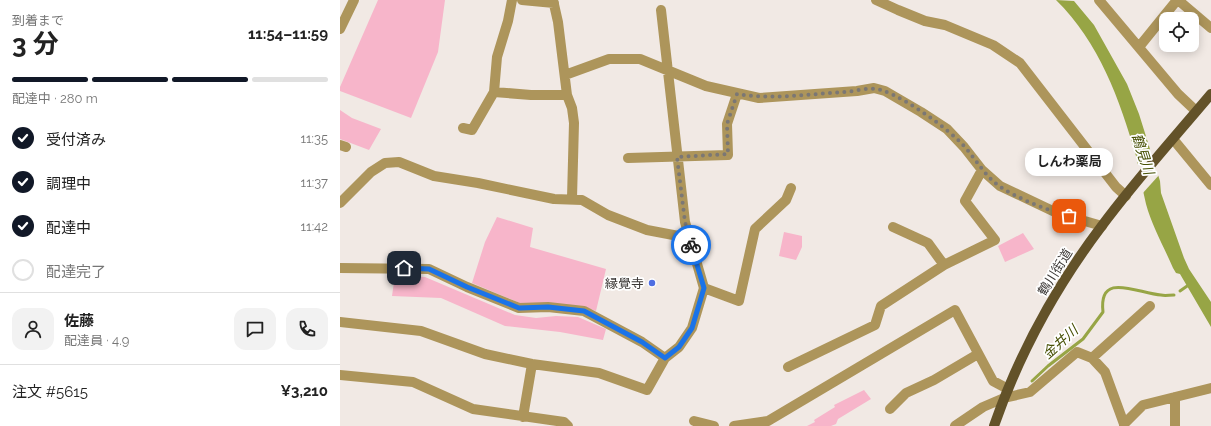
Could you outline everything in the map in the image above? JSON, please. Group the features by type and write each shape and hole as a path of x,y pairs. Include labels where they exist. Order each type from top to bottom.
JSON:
{"main road":[{"name":"鶴川街道","path":"994,426 1006,394 1038,325 1072,268 1135,184 1211,94"}],"street":[{"path":"340,29 354,0"},
{"path":"463,128 472,130 494,92 497,57 508,21 512,0"},
{"path":"522,0 554,2 566,75 567,95 572,108 574,123 572,198"},
{"path":"876,0 925,21 945,25 993,45 1020,63 1116,187 1126,196"},
{"path":"1099,0 1178,94 1196,111"},
{"path":"1139,47 1178,0 1211,28"},
{"path":"340,322 422,331 485,354 532,364 599,373 647,390 665,358 679,347 692,328 704,288 689,238 680,192 661,10"},
{"path":"566,75 609,59 640,59 668,69 706,86 759,98 857,91 874,88 885,91 947,129 964,147 982,170 1000,186 1033,203 1057,213 1102,226"},
{"path":"494,92 531,95 567,95"},
{"path":"628,158 728,154 727,124 737,94"},
{"path":"1173,139 1211,185"},
{"path":"340,203 371,172 385,163 399,162 434,176 485,184 554,199 572,198 582,200 608,215 647,230 689,238"},
{"path":"788,367 875,325 881,306 944,265 995,240 965,201 982,170"},
{"path":"704,288 739,301 755,229 786,200 791,188"},
{"path":"893,227 928,243 944,265"},
{"path":"340,268 429,269 467,287 519,308 548,307 584,311 642,342 665,358"},
{"path":"1092,358 1150,306"},
{"path":"734,426 768,421 954,310 993,381 1006,394"},
{"path":"955,426 977,410 1006,394 1030,392 1077,352 1092,358 1105,372 1124,425 1143,405 1211,388"},
{"path":"890,409 906,393 934,380 978,354"},
{"path":"523,417 532,364"},
{"path":"340,374 413,382 473,409 564,422 568,426"},
{"path":"1175,397 1175,426"},
{"path":"694,421 714,426"}],"shaded area":[{"path":"378,0 445,0 438,52 411,118 340,91 340,87"},
{"path":"340,110 352,118 381,129 369,150 340,139"},
{"path":"497,217 533,228 530,247 606,269 596,311 582,306 522,304 472,283 485,242"},
{"path":"784,232 802,236 802,247 796,260 779,256"},
{"path":"1023,233 1034,249 1005,262 998,246"},
{"path":"395,275 425,277 515,315 536,318 556,316 578,317 606,329 603,340 560,332 505,326 441,298 392,296"},
{"path":"864,390 871,399 838,419 836,424 831,426 807,426 835,407 834,405"}],"water":[{"name":"鶴見川","path":"1056,0 1074,1 1094,25 1127,84 1139,114 1160,181 1161,193 1184,258 1189,269 1211,302 1211,327 1180,274 1176,273 1173,268 1151,220 1130,135 1106,73 1084,34 1071,16"}],"pier":[{"path":"1151,148 1160,174 1142,194 1136,166"}],"waterway":[{"name":"金井川","path":"1180,291 1190,284"},
{"name":"金井川","path":"1032,381 1048,366 1083,339 1103,312 1103,299 1107,291 1113,288 1122,287 1152,294 1174,295"}],"way so far":[{"path":"691,245 685,222 680,192 677,157 728,154 727,124 737,94 759,98 857,91 874,88 885,91 947,129 964,147 982,170 1000,186 1033,203 1057,213 1069,216"}],"place":[{"name":"しんわ薬局","path":"1069,216"},
{"name":"縁覺寺","path":"652,283"}],"route":[{"path":"404,268 429,269 467,287 519,308 548,307 584,311 642,342 665,358 679,347 692,328 704,288 691,245"}]}
